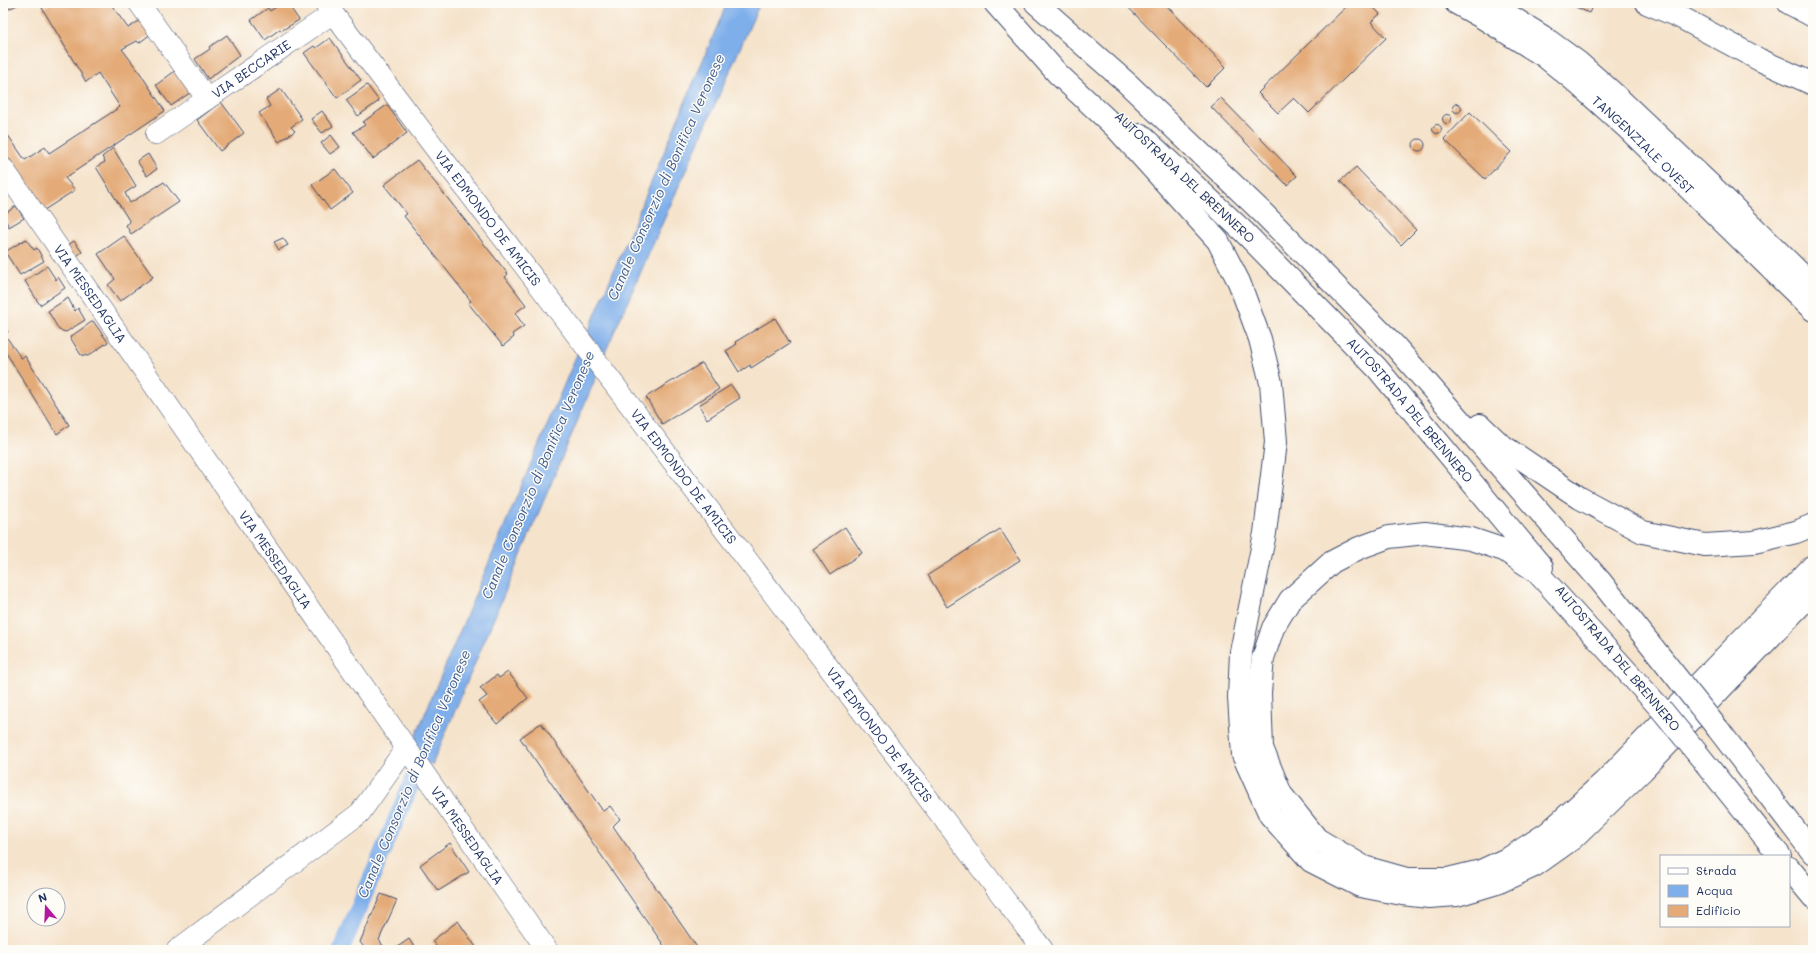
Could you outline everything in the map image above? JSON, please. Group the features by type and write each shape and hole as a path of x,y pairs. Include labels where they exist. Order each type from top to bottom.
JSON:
{"highway":[{"path":"996,3 1058,74 1115,127 1218,240 1238,282 1260,339 1271,383 1276,442 1265,533 1241,652 1239,698 1243,755 1270,815 1311,861 1360,886 1402,894 1429,896 1456,894 1497,884 1534,866 1572,839 1643,770 1813,592"},
{"name":"AUTOSTRADA DEL BRENNERO","path":"996,3 1104,100 1244,232 1377,368 1661,709 1779,855"},
{"name":"AUTOSTRADA DEL BRENNERO","path":"1036,3 1133,90 1262,212 1394,344 1601,582 1718,729 1813,853"},
{"name":"TANGENZIALE OVEST","path":"1456,3 1544,56 1576,82 1626,127 1813,310"},
{"path":"1489,3 1542,36 1601,82 1712,187 1813,286"},
{"path":"1647,3 1813,84"},
{"path":"1789,3 1813,16"},
{"path":"1773,65 1813,89"},
{"path":"1394,344 1500,444 1580,498 1643,532 1705,545 1754,542 1796,532 1813,525"},
{"path":"1661,709 1536,571 1504,550 1471,539 1425,533 1389,537 1359,548 1332,562 1290,600 1273,628 1263,658 1260,693 1262,748 1281,794 1317,839 1364,867 1407,879 1448,879 1481,871 1509,858 1549,832 1604,782 1813,566"},
{"path":"1790,869 1813,897"}],"street":[{"name":"VIA BECCARIE","path":"139,3 207,99 329,8"},
{"name":"VIA EDMONDO DE AMICIS","path":"329,8 1043,950"},
{"path":"156,134 207,99"},
{"name":"VIA MESSEDAGLIA","path":"3,168 547,950"},
{"path":"177,950 360,813 406,748"}],"water":[{"path":"727,3 760,3 604,355 588,332"},
{"path":"580,347 599,370 432,765 413,742"}],"building":[{"path":"3,3 21,3 3,12"},
{"path":"51,3 110,3 128,28 142,19 152,33 139,43 137,41 122,49 165,111 65,178 75,190 38,214 3,165 3,128 25,160 45,147 49,153 120,107 98,73 86,82 42,8"},
{"path":"282,3 287,3 299,20 281,31 280,29 265,40 251,20 268,8 270,11"},
{"path":"1124,3 1164,3 1226,67 1206,87"},
{"path":"1350,3 1369,3 1380,14 1371,22 1386,38 1309,113 1294,98 1278,113 1258,93"},
{"path":"1567,3 1594,3 1589,13"},
{"path":"227,35 240,55 208,79 195,59"},
{"path":"330,38 361,80 337,98 304,53 314,46 316,48"},
{"path":"179,68 194,90 171,106 156,85"},
{"path":"367,85 379,101 358,116 346,100"},
{"path":"281,89 302,119 291,127 295,131 279,142 259,113 270,106 266,99"},
{"path":"1221,98 1297,176 1287,185 1211,107"},
{"path":"221,102 244,133 220,151 197,120"},
{"path":"1457,103 1462,108 1457,113 1452,108"},
{"path":"387,105 407,133 373,159 353,132 365,125 363,122"},
{"path":"322,111 333,126 322,133 311,119"},
{"path":"1470,112 1511,152 1485,179 1444,139"},
{"path":"1447,114 1452,119 1447,124 1442,119"},
{"path":"1437,124 1442,129 1437,134 1432,129"},
{"path":"331,135 340,147 330,154 321,143"},
{"path":"1417,139 1421,139 1425,145 1421,151 1417,151 1413,147 1413,143"},
{"path":"113,148 136,186 125,193 130,203 164,182 179,202 131,234 126,225 130,222 96,167 105,162 102,157"},
{"path":"148,154 157,169 147,176 137,161"},
{"path":"417,160 508,274 505,277 526,305 515,313 524,326 512,334 514,337 503,346 468,303 471,301 404,216 407,214 384,185"},
{"path":"1356,167 1416,230 1401,245 1340,181"},
{"path":"335,169 353,193 330,210 312,185"},
{"path":"16,206 24,218 9,227 3,215"},
{"path":"124,236 153,277 120,301 108,285 115,279 98,254"},
{"path":"283,238 288,245 279,250 274,242"},
{"path":"26,239 34,250 37,248 44,261 20,275 5,252"},
{"path":"74,241 82,252 70,261 62,249"},
{"path":"47,266 56,280 58,277 65,288 40,305 25,281"},
{"path":"68,298 75,311 78,308 85,320 66,332 59,330 48,311"},
{"path":"775,318 790,343 751,368 750,365 739,372 726,351 737,344 735,342"},
{"path":"93,321 108,342 88,356 81,355 70,337"},
{"path":"3,324 8,332 5,335 21,358 25,356 69,425 57,434 3,348"},
{"path":"702,363 719,389 662,424 646,397"},
{"path":"731,385 740,398 707,419 699,405"},
{"path":"845,527 862,553 830,575 813,549"},
{"path":"1000,529 1020,560 947,607 928,575"},
{"path":"508,672 528,698 497,724 479,702 487,696 480,688 497,675 499,678"},
{"path":"541,723 603,811 610,806 620,819 613,826 699,950 667,950 520,738"},
{"path":"450,843 469,872 438,891 420,865"},
{"path":"381,894 397,900 379,940 386,950 366,950 360,942"},
{"path":"458,921 478,950 439,950 432,941"},
{"path":"409,939 416,950 393,950"}],"waterway":[{"name":"Canale Consorzio di Bonifica Veronese","path":"341,950 423,756"}]}
